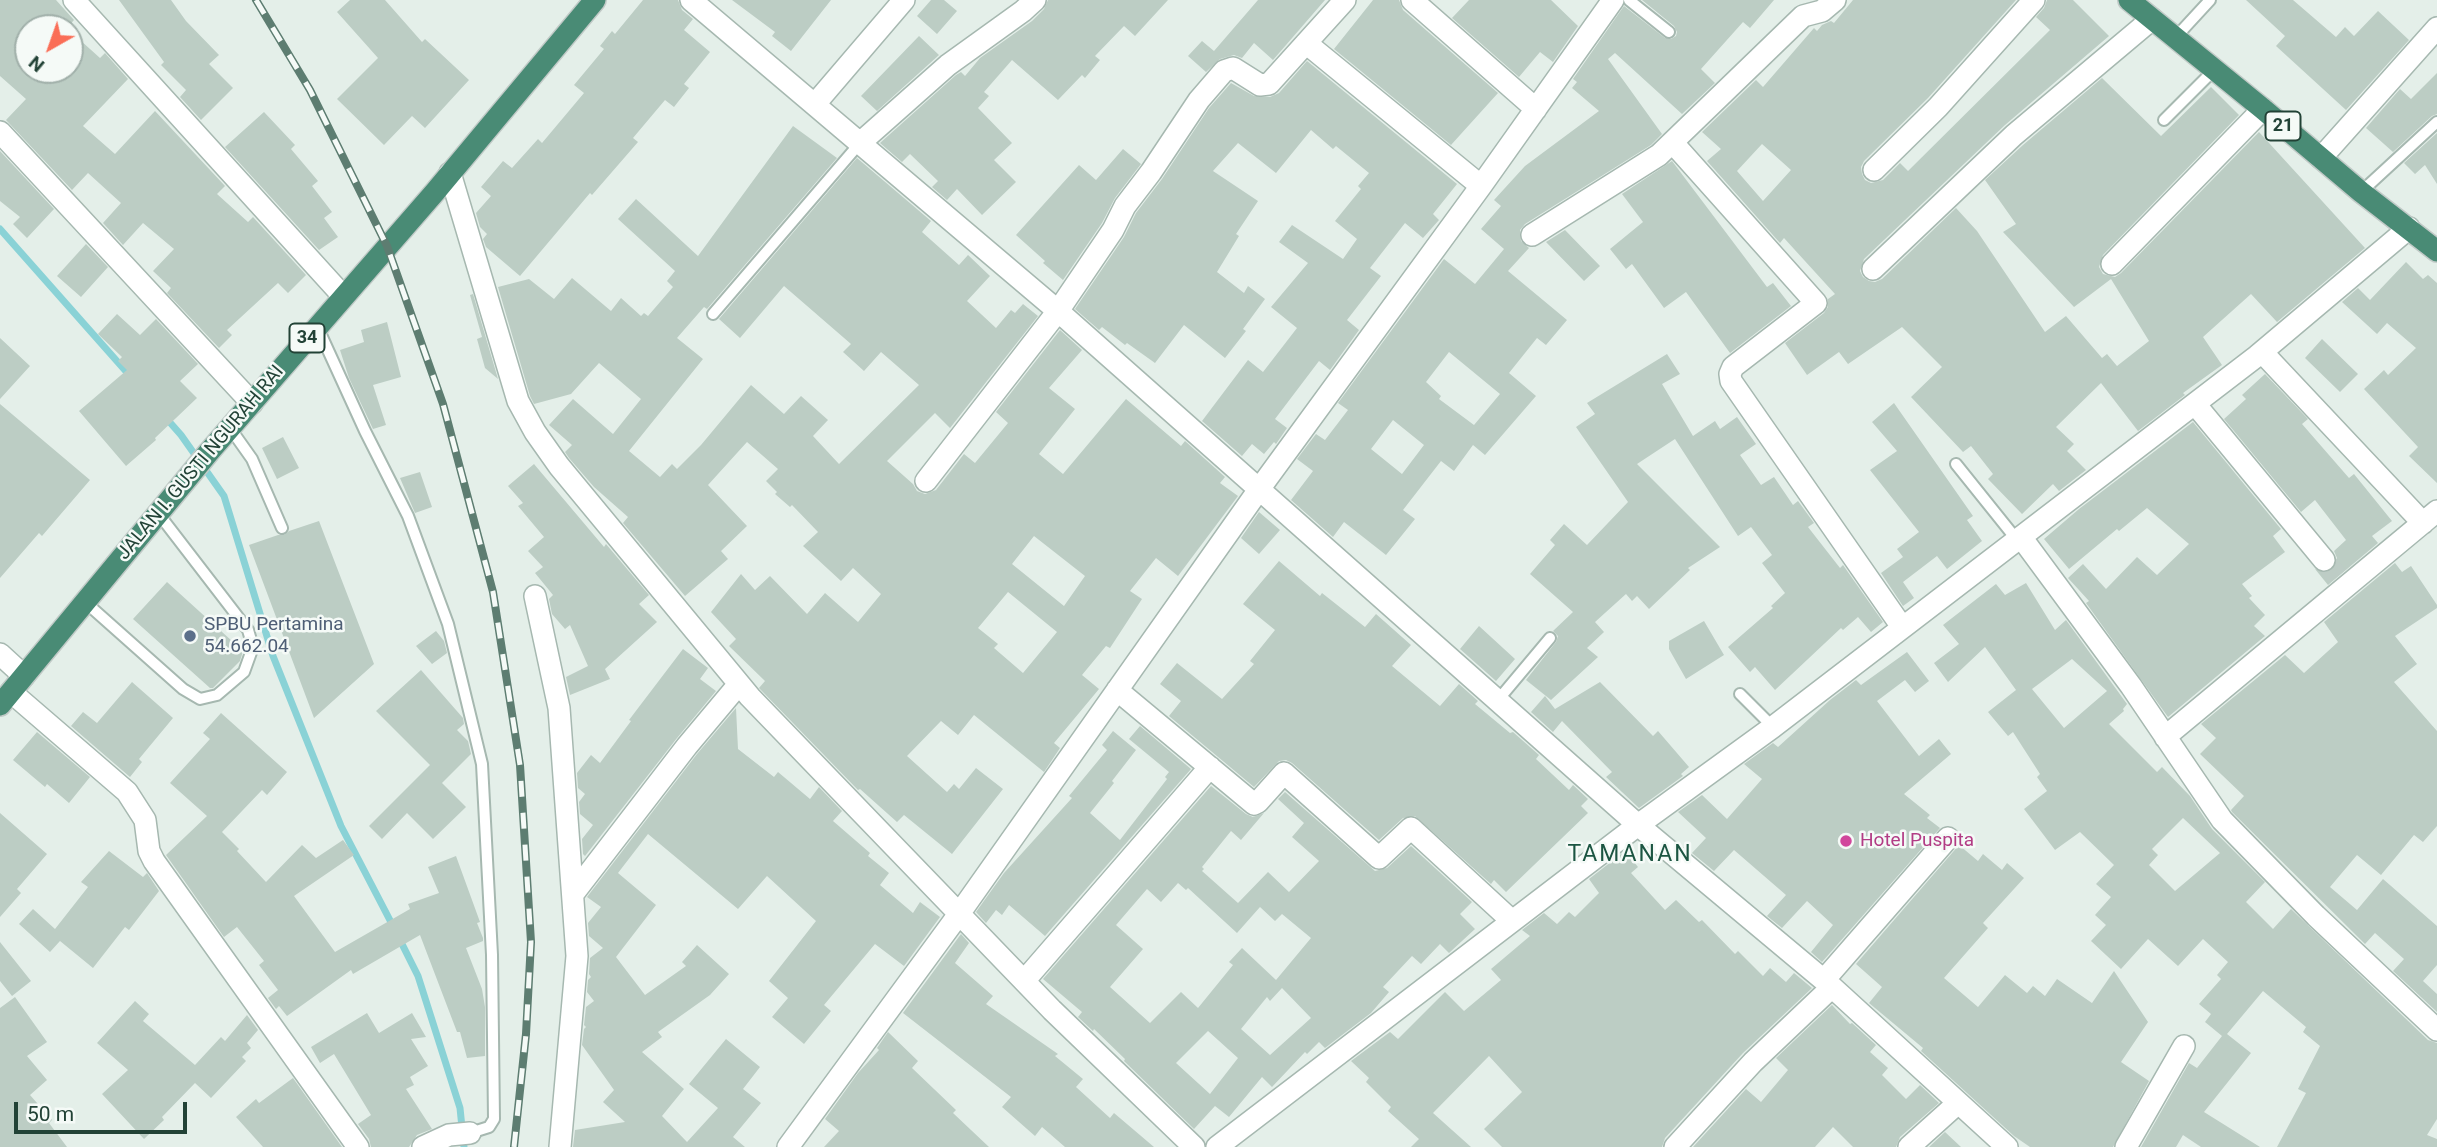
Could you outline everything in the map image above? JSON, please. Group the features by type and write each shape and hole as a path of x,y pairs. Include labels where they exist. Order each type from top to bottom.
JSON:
{"highway":[{"name":"JALAN I. GUSTI NGURAH RAI","path":"11,691 209,452 435,192 595,0"},
{"name":"21","path":"2129,0 2361,192 2437,251"}],"street":[{"path":"74,0 343,296"},
{"path":"691,0 1058,311 1638,825 1828,984 2007,1147"},
{"path":"815,104 904,0"},
{"path":"860,143 948,65 1035,0"},
{"path":"926,481 1058,311 1113,230 1125,206 1199,100 1224,71 1233,68 1260,85 1269,84 1345,0"},
{"path":"1412,0 1536,109"},
{"path":"788,1147 959,914 1260,488 1613,0"},
{"path":"1532,235 1659,155 1803,16 1822,11 1835,0"},
{"path":"1874,170 1938,107 2034,0"},
{"path":"1873,270 2014,135 2152,19"},
{"path":"2321,158 2437,28"},
{"path":"1306,43 1481,186"},
{"path":"2112,264 2263,109"},
{"path":"0,132 252,403"},
{"path":"1674,143 1816,303 1733,367 1731,382 1902,627"},
{"path":"450,173 519,401 535,432 576,486 739,684 1024,981 1194,1147"},
{"path":"1217,1147 2195,404 2262,352 2409,228"},
{"path":"2165,737 2343,582 2430,517 2262,352"},
{"path":"2195,404 2324,560"},
{"path":"2019,538 2132,686 2222,820 2316,916 2437,1030"},
{"path":"535,596 559,708 577,956 560,1147"},
{"path":"0,654 11,691 127,792 145,820 149,850 154,861 358,1147"},
{"path":"573,894 687,746 739,684"},
{"path":"1117,690 1255,804 1282,774 1287,774 1379,858 1409,829 1413,829 1512,921"},
{"path":"1024,981 1210,767"},
{"path":"1675,1147 1828,984 1948,838"},
{"path":"2126,1147 2184,1046"},
{"path":"1909,1147 1958,1103"},
{"path":"423,1147 457,1138"}],"lane":[{"path":"1629,0 1669,32"},
{"path":"2175,38 2210,0"},
{"path":"2164,120 2214,70"},
{"path":"2361,192 2437,122"},
{"path":"713,314 860,143"},
{"path":"317,326 408,516 448,624 482,764 492,955 494,1119 489,1127 457,1138"},
{"path":"230,428 252,459 282,528"},
{"path":"1956,464 2019,538"},
{"path":"84,601 183,689 200,699 217,695 244,672 253,647 247,631 158,513"},
{"path":"1498,700 1550,638"},
{"path":"1740,694 1773,727"}],"building":[{"path":"0,0 56,0 69,14 14,14 14,84 84,84 84,44 100,58 105,53 128,79 83,126 115,154 155,111 225,186 217,194 248,222 253,217 306,275 288,293 278,283 227,330 232,335 219,348 167,293 171,288 153,271 174,249 143,223 123,245 103,223 121,203 88,173 72,190 6,120 26,99 0,76"},
{"path":"119,0 171,0 186,21 219,55 209,64 233,88 201,120 180,97 186,90 161,65 164,62"},
{"path":"350,0 385,0 422,42 425,39 469,80 425,128 412,116 384,145 337,99 378,58 337,12"},
{"path":"643,0 678,0 682,10 693,19 684,30 710,52 684,84 689,88 674,107 665,100 633,138 638,142 592,195 590,193 520,276 486,247 483,239 487,234 480,227 476,213 491,196 481,187 503,161 512,168 538,139 542,143 584,93 574,85 604,49 600,46 612,31 615,34"},
{"path":"732,0 831,0 791,51 772,36 775,32"},
{"path":"931,0 944,0 957,11 937,34 917,16"},
{"path":"1048,0 1168,0 1135,36 1124,26 1095,56 1100,60 1085,78 1082,75 1058,100 1012,60 984,92 989,96 978,108 1012,143 994,160 1016,182 982,215 957,189 947,200 932,187 938,181 910,154 902,162 880,143 956,75 961,72 965,76 980,58 1032,21 1044,9"},
{"path":"1258,0 1325,0 1273,60 1254,43 1242,58 1234,55 1220,59 1206,72 1188,56 1202,41 1214,51"},
{"path":"1373,0 1399,0 1403,10 1498,93 1451,145 1334,49"},
{"path":"1469,0 1551,0 1578,26 1553,62 1540,52 1519,77 1452,18"},
{"path":"1642,0 1774,0 1750,28 1743,22 1701,69 1715,83 1682,114 1615,53 1608,59 1662,134 1651,145 1525,224 1520,230 1521,241 1529,248 1508,271 1567,320 1546,345 1537,338 1509,373 1536,396 1485,455 1473,445 1454,471 1441,461 1403,510 1415,519 1386,555 1344,522 1333,537 1291,500 1313,471 1297,459 1316,434 1325,440 1348,410 1338,403 1444,259 1475,284 1504,249 1481,229 1501,206 1494,200 1525,166 1599,111 1572,88 1577,82 1573,79 1624,6 1665,38 1676,36 1674,26","holes":["1449,352 1500,394 1474,425 1439,399 1441,396 1426,382","1393,420 1424,445 1402,474 1371,449"]},
{"path":"1853,0 2016,0 1928,98 1864,161 1862,174 1865,180 1871,183 1883,180 1900,163 1908,171 2050,30 2036,17 2047,0 2073,0 2109,36 2005,125 1864,259 1860,271 1869,281 1882,279 1956,208 1977,231 2045,332 2066,316 2102,358 2107,354 2117,366 2149,341 2111,279 2074,307 2003,232 2016,224 1985,180 2102,78 2161,136 2211,87 2239,115 2103,255 2099,267 2103,274 2115,277 2121,273 2259,132 2365,248 2277,322 2251,294 2203,337 2222,365 2138,431 2101,383 2056,427 2074,444 2067,451 2086,470 2059,491 2053,484 2022,514 1988,479 1993,474 1971,446 1963,452 1911,397 1942,367 1902,327 1848,364 1839,352 1807,375 1785,343 1824,313 1828,307 1828,299 1835,294 1784,238 1780,243 1707,161 1721,149 1702,132 1756,80 1763,87 1814,28 1817,31 1822,25 1831,21 1834,23","holes":["1762,144 1791,170 1763,201 1737,171"]},
{"path":"2246,0 2293,0 2336,37 2345,27 2354,36 2378,11 2409,40 2346,110 2276,46 2285,36"},
{"path":"919,36 939,55 877,111 861,96"},
{"path":"1307,61 1457,184 1433,214 1439,220 1423,238 1405,223 1370,268 1381,276 1347,320 1359,330 1330,370 1319,361 1275,419 1287,428 1276,444 1274,442 1264,454 1252,444 1242,456 1202,421 1248,360 1263,372 1297,328 1271,307 1308,263 1279,242 1292,225 1343,259 1357,239 1335,221 1361,189 1358,186 1369,173 1336,146 1333,149 1311,130 1276,173 1238,143 1213,171 1258,201 1236,234 1239,236 1217,272 1244,293 1248,286 1265,299 1243,329 1246,331 1225,358 1184,325 1155,363 1102,327 1099,330 1075,309 1124,237 1136,213 1209,108 1231,83 1254,96 1270,97 1279,93"},
{"path":"2437,73 2437,114 2393,152 2366,128 2400,89 2411,99"},
{"path":"264,112 295,145 291,149 318,181 312,186 332,212 324,218 338,237 319,250 225,147"},
{"path":"793,126 837,158 707,309 704,307 677,338 703,359 629,451 660,477 672,464 677,469 701,445 751,385 784,414 801,396 828,420 813,436 839,464 919,385 881,352 864,371 843,352 851,344 784,286 740,338 719,319 857,158 931,221 922,232 959,265 968,255 990,276 967,301 996,328 1011,310 1015,313 1023,304 1038,316 950,428 935,413 887,461 913,484 917,491 925,494 936,490 964,454 975,463 1008,423 996,412 1060,330 1082,350 1049,388 1075,409 1039,454 1063,474 1126,399 1181,446 1185,441 1225,477 1220,483 1238,496 1178,576 1156,558 1130,591 1142,599 1110,648 1106,646 1082,675 1099,689 1054,743 1060,748 1044,772 974,715 958,735 941,721 907,756 947,792 954,784 959,789 976,768 1003,789 952,854 904,815 897,822 858,790 759,688 765,681 729,646 736,639 711,612 741,574 755,590 770,576 807,614 825,593 858,622 881,594 853,568 841,581 803,546 818,532 792,505 790,507 775,494 777,492 766,481 778,469 747,442 708,485 747,526 721,551 728,559 685,596 623,523 628,517 594,487 569,458 565,452 572,445 549,425 573,399 613,434 641,399 599,363 571,394 534,404 530,396 498,287 529,279 554,299 572,278 611,311 621,298 641,316 644,313 648,316 673,287 667,281 675,271 618,219 636,199 698,256","holes":["1034,536 1085,576 1064,606 1012,564","1008,592 1057,632 1023,673 994,648 998,644 978,628"]},
{"path":"2437,133 2437,184 2425,165 2415,174 2404,163"},
{"path":"1123,149 1141,164 1115,198 1102,223 1063,280 1016,235 1079,165 1096,180"},
{"path":"0,151 54,209 27,238 13,224 20,217 0,201"},
{"path":"1672,161 1767,287 1773,283 1791,306 1730,353 1686,292 1664,308 1632,264 1626,269 1610,249 1643,222 1622,194"},
{"path":"1565,230 1600,266 1584,281 1546,242"},
{"path":"86,244 108,267 81,297 57,276"},
{"path":"2406,262 2423,279 2428,275 2437,283 2437,483 2409,456 2418,447 2364,389 2384,370 2388,375 2416,348 2387,323 2377,334 2342,302 2358,288 2370,300"},
{"path":"473,294 498,379 485,368 477,339 482,337 470,295"},
{"path":"117,314 140,335 156,319 198,364 180,381 197,398 126,466 79,411 127,370 118,361 122,357 98,334"},
{"path":"387,322 401,377 373,385 386,425 373,429 349,378 340,350 364,342 361,330"},
{"path":"0,338 30,366 0,399"},
{"path":"2322,339 2358,374 2340,392 2305,358"},
{"path":"1667,354 1680,374 1662,384 1693,436 1715,421 1720,429 1737,417 1756,444 1740,455 1761,485 1774,477 1793,505 1798,501 1814,523 1808,527 1840,568 1843,565 1883,622 1871,632 1858,617 1843,630 1841,628 1775,690 1755,667 1750,672 1728,647 1773,608 1771,606 1785,593 1762,563 1772,555 1751,527 1738,536 1675,439 1637,464 1720,547 1688,568 1690,570 1649,609 1637,596 1632,601 1626,594 1595,622 1604,632 1587,648 1598,657 1551,700 1526,680 1556,642 1558,636 1553,631 1573,612 1530,574 1555,545 1550,540 1564,524 1587,545 1628,502 1576,427 1595,414 1587,403"},
{"path":"2265,374 2308,419 2302,424 2349,478 2354,474 2392,521 2372,536 2378,543 2328,585 2315,569 2326,573 2333,570 2337,558 2334,551 2346,540 2315,500 2301,512 2224,419 2246,399 2242,395"},
{"path":"1894,403 1973,516 1967,520 1982,541 1947,569 1937,556 1903,582 1914,598 1903,606 1881,573 1903,557 1897,549 1919,532 1870,470 1897,451 1872,422"},
{"path":"0,404 90,480 42,536 39,533 0,578"},
{"path":"2193,422 2281,529 2273,536 2285,552 2242,584 2252,596 2249,598 2265,615 2254,626 2265,636 2168,717 2086,603 2089,601 2068,578 2083,564 2106,589 2137,557 2157,575 2189,544 2147,508 2069,569 2044,539"},
{"path":"283,437 299,468 277,479 262,448"},
{"path":"534,464 604,547 606,544 649,595 639,604 657,622 605,669 610,679 570,695 566,677 588,666 570,625 565,629 552,614 549,599 553,595 535,573 543,567 528,551 544,537 518,506 523,503 508,486"},
{"path":"420,472 432,507 415,513 400,478"},
{"path":"1259,512 1280,530 1259,554 1241,538"},
{"path":"319,521 374,664 314,718 249,545"},
{"path":"1279,561 1320,596 1322,593 1365,627 1376,614 1411,645 1392,666 1440,706 1459,684 1478,701 1475,704 1539,755 1536,759 1569,790 1573,785 1588,799 1581,806 1588,813 1506,892 1494,880 1491,884 1415,816 1403,818 1379,840 1292,763 1279,761 1254,787 1169,716 1181,701 1160,684 1177,663 1222,699 1254,664 1250,661 1275,630 1243,604"},
{"path":"2395,563 2402,572 2411,566 2437,605 2437,608 2395,636 2417,664 2394,682 2437,731 2437,826 2423,842 2414,835 2381,875 2357,855 2330,887 2357,910 2383,879 2437,926 2437,965 2423,981 2437,994 2437,1012 2393,971 2404,959 2375,933 2365,944 2232,812 2244,796 2200,754 2216,738 2201,724 2285,655 2304,673 2338,642 2324,622"},
{"name":"SPBU Pertamina 54.662.04","path":"167,582 243,651 240,661 213,688 133,619"},
{"path":"2026,583 2055,630 2066,620 2127,704 2124,711 2109,724 2157,772 2162,767 2190,796 2212,829 2265,882 2246,902 2273,929 2291,909 2428,1040 2437,1043 2437,1119 2427,1135 2437,1139 2437,1147 2277,1147 2306,1093 2298,1089 2320,1046 2303,1032 2306,1027 2263,991 2227,1034 2251,1053 2204,1112 2260,1147 2201,1147 2183,1135 2176,1147 2141,1147 2189,1063 2197,1068 2222,1036 2205,1022 2211,1014 2199,1004 2221,979 2217,975 2228,962 2203,939 2178,966 2148,939 2121,969 2091,941 2106,925 2095,915 2111,897 2096,884 2114,865 2080,832 2055,850 2024,809 2047,791 2037,777 2040,774 2013,732 2008,736 1988,712 2016,690 1985,647 1948,682 1934,663 1959,644 1943,625 1996,584 2005,595","holes":["2072,659 2107,691 2064,728 2032,689","2183,818 2220,853 2175,891 2149,865 2158,855 2152,849"]},
{"path":"1704,621 1724,655 1686,679 1669,649 1669,641"},
{"path":"1479,626 1515,659 1496,681 1460,649"},
{"path":"436,631 444,641 447,653 432,664 416,646"},
{"path":"683,649 708,668 700,679 716,691 585,856 582,839 593,825 580,814 579,802 585,794 578,788 577,773 591,755 600,763"},
{"path":"1907,652 1929,681 1915,692 1905,680 1877,701 1919,756 1939,739 1951,754 1904,794 1930,815 1927,818 1940,828 1822,962 1811,952 1833,925 1807,901 1782,928 1767,916 1786,895 1734,850 1714,871 1692,853 1706,838 1678,812 1702,795 1727,819 1762,779 1744,764 1773,743 1778,747 1856,680 1861,685"},
{"path":"421,670 463,718 464,724 457,730 468,741 471,754 442,783 466,807 433,839 407,813 382,839 369,826 430,765 376,711"},
{"path":"132,682 173,718 139,759 142,762 130,777 71,726 83,712 97,723"},
{"path":"1600,682 1653,736 1658,731 1689,767 1681,774 1683,776 1639,808 1606,777 1612,772 1562,721 1553,732 1531,712 1545,696 1555,709"},
{"path":"736,708 738,749 774,777 778,772 810,799 819,787 842,811 833,821 889,873 880,885 913,913 920,902 940,917 904,966 875,944 824,1005 831,1011 804,1044 772,1017 788,998 769,981 816,921 767,876 738,909 648,834 618,873 656,905 616,957 645,995 686,966 682,962 697,945 729,974 710,995 658,1032 662,1037 642,1052 684,1089 662,1116 687,1142 718,1108 689,1084 726,1039 760,1067 743,1089 761,1103 733,1137 745,1147 573,1147 575,1130 625,1122 603,1102 614,1090 582,1045 586,1007 594,1001 587,992 588,980 591,977 590,958 603,948 589,936 588,923 601,907 587,897 697,754"},
{"path":"221,713 287,772 267,795 262,790 222,832 266,882 302,845 316,858 343,840 354,855 294,896 335,952 410,909 408,904 439,893 428,867 456,856 480,922 477,923 483,938 483,941 466,948 482,989 485,1007 485,1056 467,1058 460,1032 457,1032 420,935 353,974 351,970 287,1016 279,1006 276,1009 268,998 278,990 259,965 264,961 237,927 224,937 166,855 207,816 170,783 210,739 203,733"},
{"path":"1140,726 1191,769 1045,936 1009,905 1002,915 996,910 986,923 976,912 1004,873 1072,798 1069,796 1107,750 1102,745 1113,731 1136,750 1090,813 1120,840 1167,779 1165,777 1169,772 1129,739"},
{"path":"37,732 90,777 69,803 13,760"},
{"path":"1211,786 1246,814 1253,817 1264,813 1241,840 1231,831 1202,867 1202,871 1238,903 1268,872 1289,892 1319,861 1292,837 1304,823 1278,799 1285,792 1375,871 1387,868 1411,846 1472,902 1460,914 1475,929 1449,953 1440,944 1421,964 1412,956 1383,987 1389,992 1371,1013 1325,1048 1319,1042 1307,1054 1305,1052 1272,1087 1262,1077 1229,1117 1215,1106 1194,1129 1094,1029 1093,1031 1078,1017 1082,1012 1043,979","holes":["1178,883 1186,890 1188,888 1237,933 1260,907 1275,921 1282,914 1311,938 1276,980 1242,948 1229,962 1233,965 1198,1008 1181,992 1150,1023 1110,987 1143,949 1116,925 1147,889 1161,902","1282,988 1311,1018 1270,1055 1241,1029 1267,997 1270,1001","1208,1031 1238,1058 1210,1094 1176,1063"]},
{"path":"0,813 47,854 17,889 21,893 0,917"},
{"path":"1959,845 1978,861 1983,854 2002,870 2007,863 2024,878 1983,923 1988,928 1944,978 1978,1007 2005,975 2027,993 2033,986 2045,996 2057,979 2092,1003 2114,971 2148,1022 2121,1062 2149,1081 2113,1147 2030,1147 2014,1136 1921,1051 1923,1048 1869,1003 1882,987 1856,964"},
{"path":"109,851 143,877 147,873 159,891 129,930 125,927 93,968 60,941 50,952 19,924 33,909 55,929 88,887 81,882"},
{"path":"1625,851 1638,867 1631,873 1665,910 1676,900 1699,922 1702,920 1735,954 1738,951 1763,976 1770,968 1786,982 1794,973 1812,988 1743,1053 1665,1138 1662,1147 1502,1147 1484,1129 1522,1092 1489,1056 1433,1113 1471,1147 1411,1147 1419,1139 1388,1111 1391,1107 1366,1082 1369,1078 1351,1061 1390,1032 1398,1039 1445,992 1464,1011 1501,980 1491,969 1530,936 1522,930 1544,913 1557,924 1569,912 1575,917 1599,893 1589,879"},
{"path":"961,934 969,943 955,963 993,996 986,1004 1058,1054 1055,1056 1083,1079 1076,1087 1110,1118 1114,1113 1154,1147 1065,1147 1042,1127 1035,1136 1002,1107 1011,1097 903,1013"},
{"path":"0,942 31,981 12,996 0,981"},
{"path":"15,997 47,1042 27,1056 47,1080 30,1095 52,1120 49,1123 67,1147 0,1147 0,1008"},
{"path":"135,1001 149,1014 143,1021 195,1065 221,1037 225,1041 247,1015 258,1030 247,1043 251,1048 242,1057 246,1061 211,1098 195,1083 144,1139 102,1094 128,1070 97,1043"},
{"path":"1832,1005 1876,1045 1870,1052 1888,1068 1882,1075 1906,1099 1920,1085 1939,1103 1900,1137 1896,1147 1853,1147 1833,1127 1815,1147 1693,1147 1746,1089 1761,1102 1788,1070 1776,1058"},
{"path":"367,1013 379,1033 412,1013 426,1037 411,1039 428,1066 410,1077 414,1085 406,1089 432,1129 417,1135 409,1147 371,1147 369,1139 358,1124 371,1115 334,1054 320,1063 311,1047"},
{"path":"888,1032 918,1061 912,1068 956,1110 953,1113 989,1147 824,1147 839,1131 825,1119 858,1073 879,1050 877,1048"},
{"path":"293,1078 342,1147 263,1147 236,1117 256,1099 259,1103"},
{"path":"1945,1132 1961,1147 1929,1147"}],"waterway":[{"path":"0,229 131,377"},
{"path":"166,418 224,496 273,656 341,826 394,928"},
{"path":"399,938 418,976 460,1108 464,1147"}],"tunnel":[{"path":"2324,560 2339,579"}],"railway":[{"path":"256,0 310,90 387,246 443,404 493,592 520,765 531,942 526,1034 514,1147"}],"place":[{"name":"SPBU Pertamina 54.662.04","path":"190,636"},
{"name":"Hotel Puspita","path":"1846,841"}],"district":[{"name":"TAMANAN","path":"1630,855"}]}
